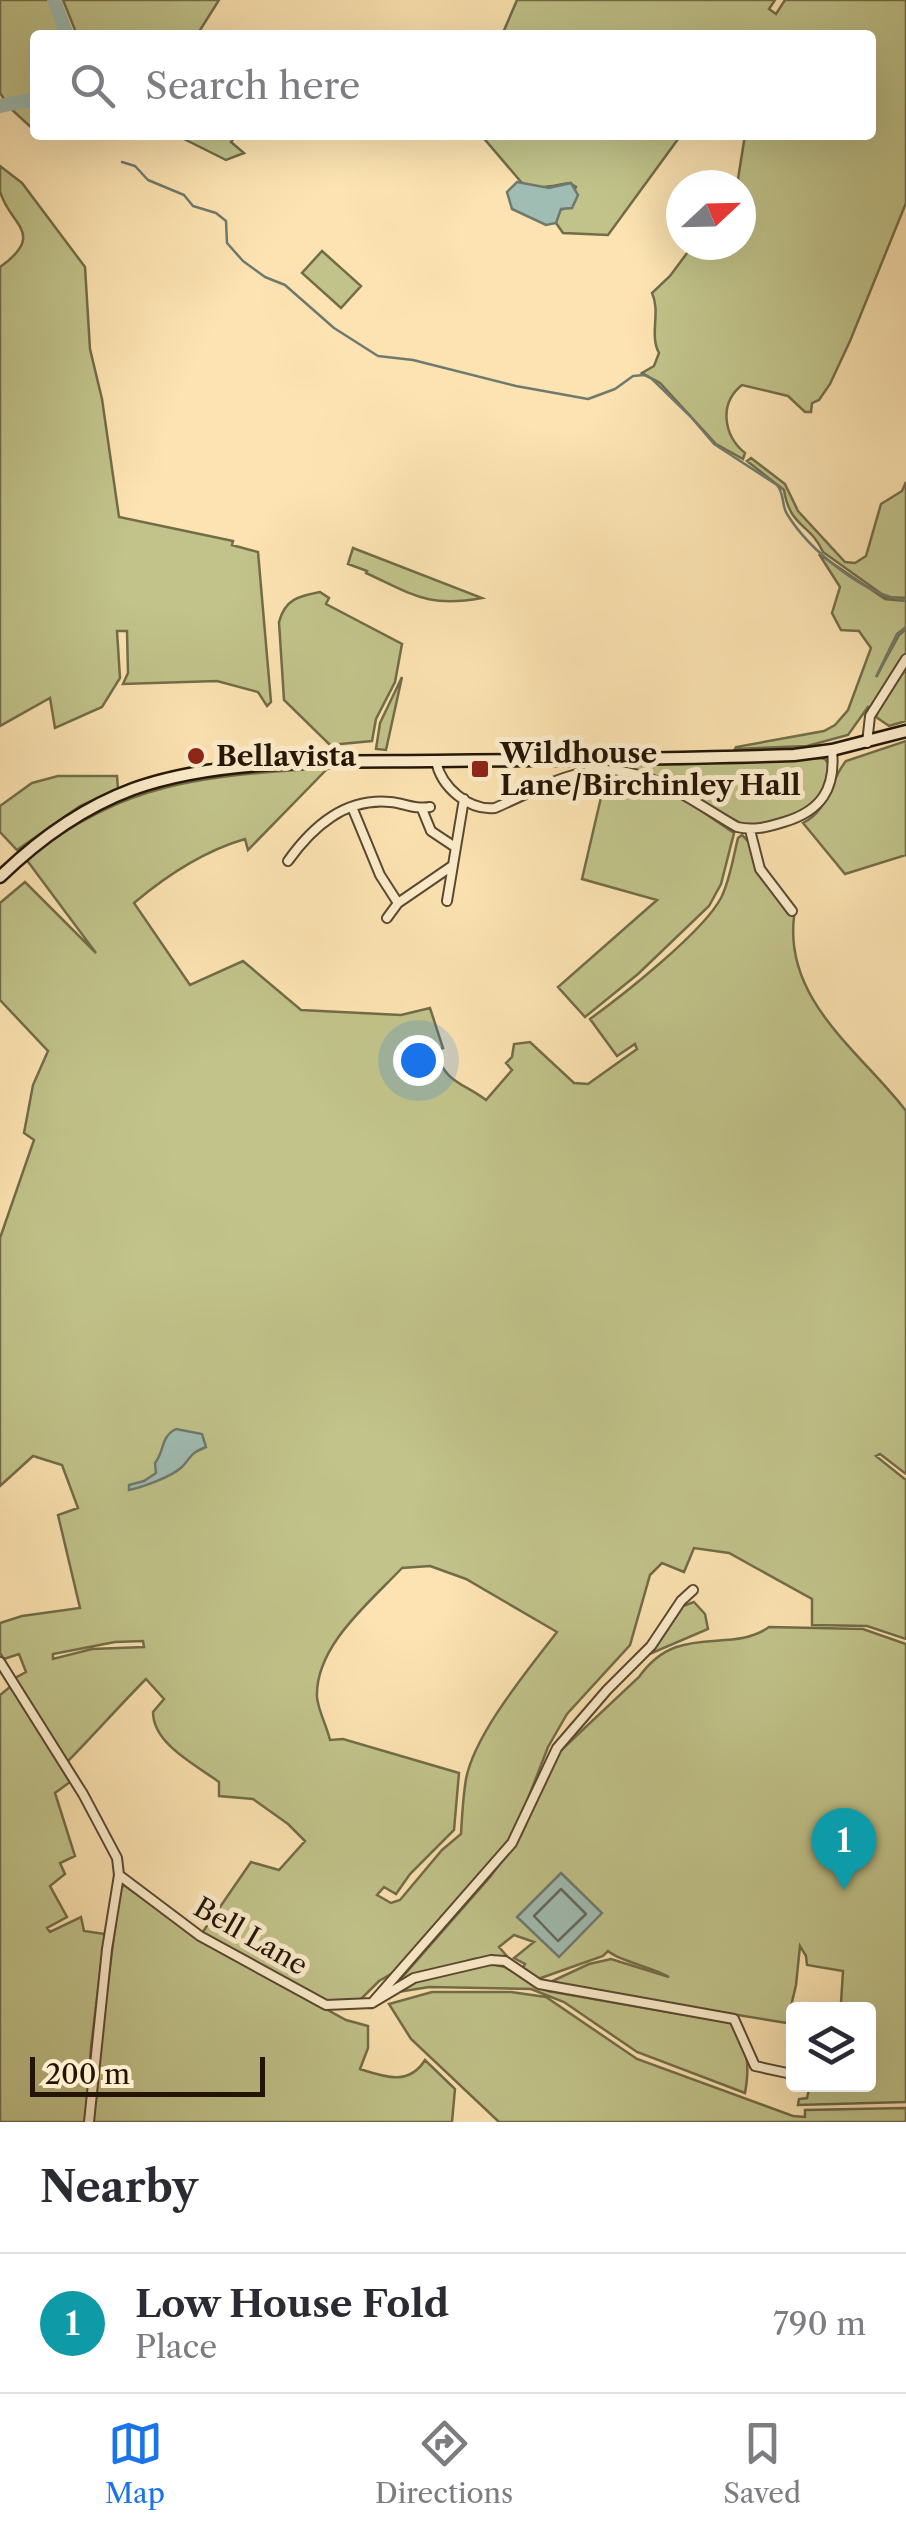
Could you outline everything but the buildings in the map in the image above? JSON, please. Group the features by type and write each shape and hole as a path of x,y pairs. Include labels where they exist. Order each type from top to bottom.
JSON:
{"main road":[{"path":"0,876 62,825 103,802 146,786 256,766 722,757 832,750 906,731"}],"street":[{"path":"867,742 870,716 906,660"},
{"path":"436,761 438,773 464,800 483,809 495,808 584,772 626,770 662,783 737,827 750,830 813,810 832,778 832,750"},
{"path":"447,902 464,800"},
{"path":"288,861 313,830 352,806 387,802 426,808 432,831 455,846"},
{"path":"352,806 380,875 398,903"},
{"path":"750,830 760,869 792,911"},
{"path":"387,918 398,903 452,866"},
{"path":"372,2003 512,1843 556,1748 652,1646 692,1590"},
{"path":"0,1662 83,1794 117,1858 119,1875 89,2122"},
{"name":"Bell Lane","path":"119,1875 200,1936 326,2005 372,2003"},
{"path":"372,2003 414,1978 476,1962 505,1961 539,1984 734,2019 755,2066 786,2073"}],"green space":[{"path":"0,0 50,0 62,30 30,30 30,98 6,102 0,93"},
{"path":"63,0 219,0 200,30 75,30"},
{"path":"517,0 775,0 769,9 776,14 785,0 906,0 906,203 850,341 830,384 819,400 812,403 811,412 805,412 788,396 742,385 734,393 727,410 728,429 745,453 743,459 716,444 660,383 642,373 654,366 659,353 652,293 682,260 756,260 756,170 739,170 744,140 876,140 876,30 504,30"},
{"path":"30,104 30,126 10,108"},
{"path":"186,140 232,140 244,153 226,160"},
{"path":"485,140 677,140 608,235 563,233 556,223 558,211 565,208 576,187 570,183 540,187 522,183"},
{"path":"0,166 22,183 85,267 90,349 102,399 119,517 233,541 232,545 258,552 271,702 267,706 258,692 217,681 123,684 128,673 127,631 117,631 120,678 102,707 55,728 50,698 0,726 0,267 14,255 23,237 0,191"},
{"path":"322,251 361,286 341,308 302,273"},
{"path":"751,458 785,484 798,511 845,562 855,563 866,556 881,504 902,491 906,482 906,598 886,597 823,552 791,512 784,490 747,461"},
{"path":"353,548 482,598 422,598 348,564"},
{"path":"819,554 885,599 906,601 906,627 897,634 876,677 906,629 906,658 848,735 807,746 735,749 824,731 848,710 871,648 859,631 841,630 832,613 840,587"},
{"path":"320,592 329,598 326,604 402,644 395,682 376,719 372,741 330,745 284,700 279,622 294,600"},
{"path":"906,668 906,721 889,726 876,717 878,710"},
{"path":"402,677 386,750 376,749 380,723"},
{"path":"906,741 906,855 845,874 803,823 824,803 846,761"},
{"path":"820,758 830,766 822,791 808,810 791,818 752,825 744,825 662,780 632,770 632,764"},
{"path":"328,768 248,850 245,839 215,850 134,903 190,985 243,961 301,1010 401,1015 430,1008 443,1048 435,1052 440,1063 450,1077 486,1100 512,1070 506,1063 512,1057 514,1044 530,1042 574,1083 588,1084 637,1049 635,1044 617,1056 590,1019 661,962 712,912 724,891 738,838 742,835 753,846 756,871 794,917 794,947 813,1000 906,1111 906,1474 880,1454 876,1456 906,1480 906,1639 867,1626 812,1625 812,1599 729,1553 694,1548 684,1572 662,1563 650,1575 630,1645 567,1714 548,1747 512,1840 398,1970 379,1981 361,1999 326,2001 202,1933 251,1862 279,1870 305,1841 253,1799 219,1796 219,1782 177,1753 160,1734 153,1712 164,1699 146,1679 66,1763 15,1678 26,1672 19,1654 4,1659 0,1653 0,1623 80,1608 58,1515 78,1508 62,1465 33,1456 0,1486 0,1238 34,1140 24,1133 33,1085 48,1051 0,1000 0,903 25,882 96,953 26,859 98,813 169,787 243,774","holes":["430,1566 466,1579 557,1632 480,1742 466,1779 461,1834 442,1850 400,1900 391,1903 377,1895 384,1887 396,1894 410,1874 454,1830 459,1773 343,1739 330,1740 317,1697 319,1678 325,1660 347,1626 402,1568","143,1641 144,1647 92,1649 53,1659 53,1654 115,1642"]},
{"path":"627,775 666,787 734,833 721,884 709,906 638,974 585,1017 558,987 657,900 582,879 606,776"},
{"path":"58,776 117,776 118,789 80,806 17,850 0,832 0,806 32,783"},
{"path":"694,1602 705,1614 708,1629 652,1653 683,1606"},
{"path":"769,1627 863,1629 906,1644 906,2102 798,2105 808,2092 876,2092 876,2002 841,2002 843,1971 807,1965 800,1946 792,2002 786,2002 786,2023 546,1984 589,1964 611,1959 669,1977 608,1951 538,1979 522,1969 525,1964 514,1958 534,1942 514,1935 499,1947 506,1955 474,1959 398,1982 490,1877 521,1835 557,1754 654,1660 670,1650 754,1635"},
{"path":"11,1686 70,1782 55,1793 75,1856 60,1863 65,1874 50,1886 67,1917 47,1928 50,1932 81,1917 84,1931 105,1934 86,2122 0,2122 0,1695"},
{"path":"124,1885 195,1937 346,2020 368,2026 368,2048 360,2069 387,2077 404,2076 412,2074 425,2060 455,2089 452,2122 94,2122 93,2097 120,1889"},
{"path":"487,1963 505,1967 548,1991 732,2023 746,2056 745,2093 637,2052 564,2002 531,1989 429,1987 398,1992 417,1981"},
{"path":"432,1992 511,1992 546,1997 637,2059 793,2116 805,2117 805,2110 906,2108 906,2122 499,2122 411,2039 389,2004"}],"water":[{"path":"517,182 549,188 571,183 578,195 572,208 561,209 556,223 546,225 512,209 507,192"},
{"path":"176,1429 202,1434 206,1447 171,1474 129,1490 129,1485 156,1473 155,1463 165,1440"},
{"path":"561,1873 602,1913 559,1957 517,1917"}],"waterway":[{"path":"54,0 65,30"},
{"path":"0,106 30,100"},
{"path":"122,162 135,166 148,180 184,195 193,206 216,213 226,221 227,243 243,261 285,285 334,328 378,356 413,360 588,399 615,389 633,376 652,379 714,444 777,485 787,514 824,556 856,581 906,600"},
{"path":"877,676 898,634 906,628"}],"place":[{"name":"Bellavista","path":"196,756"},
{"name":"Wildhouse Lane/Birchinley Hall","path":"480,769"},
{"name":"Low House Fold","path":"844,1890"}]}
